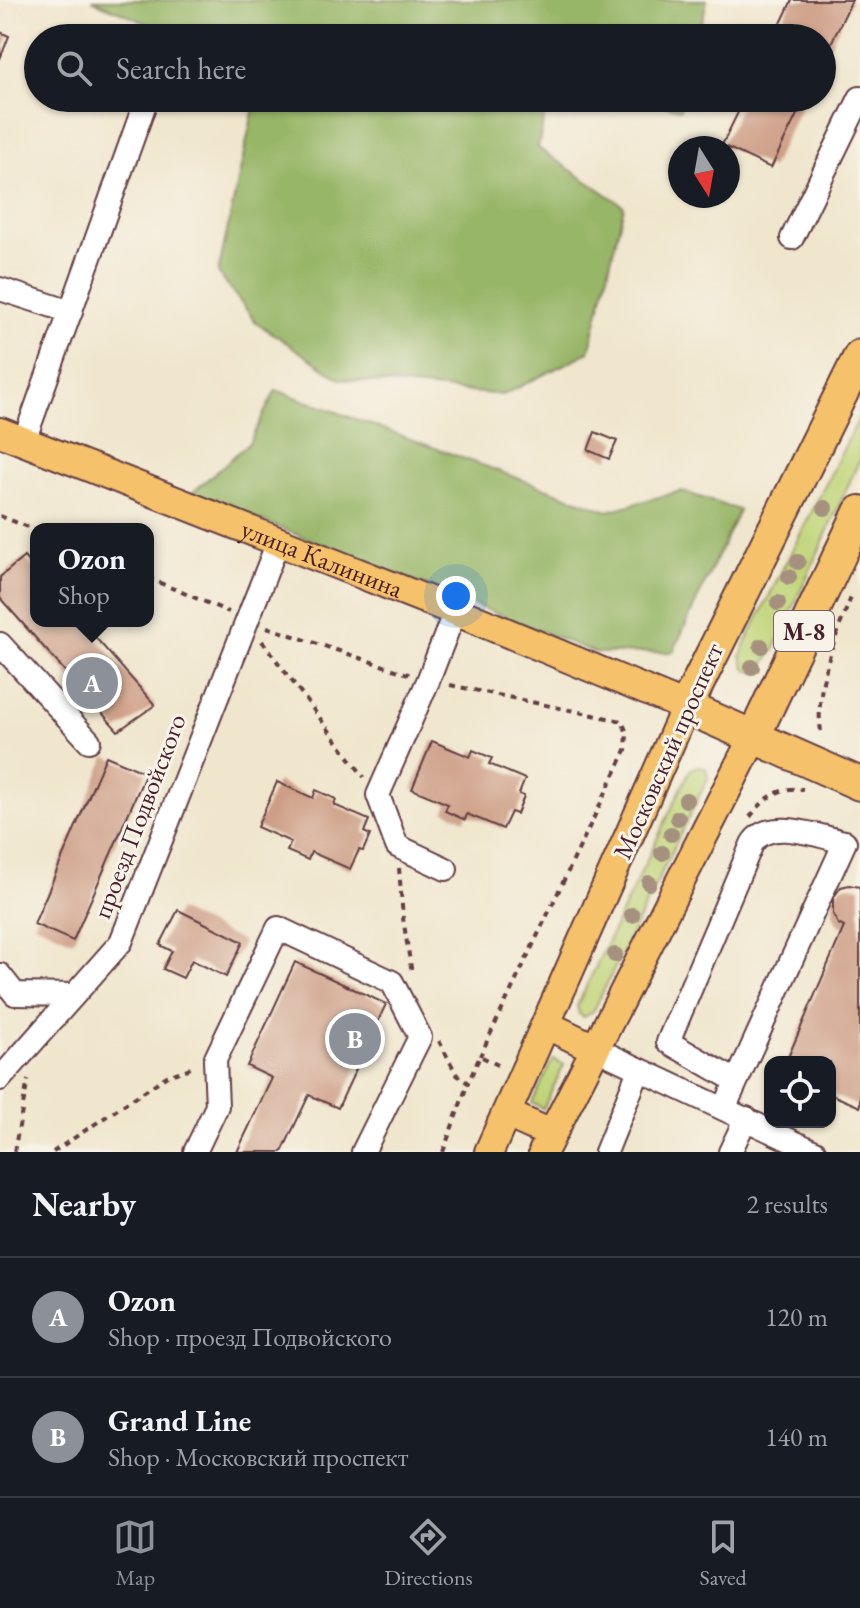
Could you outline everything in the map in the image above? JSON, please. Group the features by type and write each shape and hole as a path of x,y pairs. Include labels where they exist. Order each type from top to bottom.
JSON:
{"highway":[{"name":"Московский проспект","path":"686,707 860,356"},
{"name":"М-8","path":"754,736 858,523"},
{"path":"686,707 860,784"}],"main road":[{"name":"улица Калинина","path":"12,437 455,611 686,707"},
{"name":"Московский проспект","path":"489,1152 686,707"},
{"path":"507,1114 547,1143 754,736"},
{"path":"547,1025 594,1048"}],"street":[{"path":"792,238 860,98"},
{"path":"12,437 71,312 142,112"},
{"path":"0,289 71,312"},
{"name":"проезд Подвойского","path":"0,1079 121,942 278,542"},
{"path":"446,869 397,846 378,795 455,611"},
{"path":"0,644 89,741"},
{"path":"724,1109 845,842 779,829 762,832 752,844 668,1042 736,1081"},
{"path":"195,1152 217,1106 215,1060 278,928 392,982 420,1037 363,1152"},
{"path":"0,975 15,994 74,995"},
{"path":"594,1048 815,1152"},
{"path":"606,1152 639,1070"},
{"path":"730,1152 746,1118"}],"path":[{"path":"0,516 30,528"},
{"path":"154,581 246,620 428,681 624,718 626,750 480,1056 443,1152"},
{"path":"821,731 820,691 835,638 853,593"},
{"path":"246,620 378,795"},
{"path":"397,846 403,918 414,984"},
{"path":"435,1034 457,1075 468,1083"},
{"path":"14,1152 35,1039"},
{"path":"480,1056 498,1065"},
{"path":"53,1152 167,1076 215,1060"}],"green space":[{"path":"92,0 707,0 701,24 149,24"},
{"path":"253,112 545,112 538,148 624,206 589,352 503,395 340,379 256,322 218,273"},
{"path":"276,390 608,511 681,491 739,510 673,652 596,653 192,493 249,443"},
{"path":"860,416 860,459 774,650 758,673 746,670 741,656 747,640"},
{"path":"698,766 706,768 708,778 593,1012 584,1017 579,1014 577,1006 690,770"},
{"path":"553,1059 564,1065 543,1109 532,1103"}],"building":[{"path":"792,0 852,0 836,33 836,24 781,24"},
{"path":"0,32 9,36 0,59"},
{"path":"738,112 798,112 771,168 740,153 740,136 726,136"},
{"path":"595,432 617,441 609,459 588,450"},
{"path":"24,557 30,564 30,627 86,627 155,705 118,731 0,598 0,577"},
{"path":"432,741 470,757 473,750 492,758 489,764 525,779 519,794 524,796 517,814 511,812 503,829 467,814 465,820 445,811 448,804 412,789"},
{"path":"106,756 146,773 73,941 34,924"},
{"path":"277,782 313,798 316,790 336,799 334,805 369,820 364,832 370,835 350,869 311,852 308,860 287,851 291,842 257,827"},
{"path":"841,887 860,887 860,1107 836,1097 836,1056 789,1056 844,927 838,924 833,914 833,898"},
{"path":"178,910 243,942 226,977 192,960 183,978 163,969 172,951 160,945"},
{"path":"295,962 386,1004 338,1108 309,1095 282,1152 237,1152 272,1078 247,1066"}],"place":[{"name":"Ozon","path":"92,683"},
{"name":"Grand Line","path":"355,1039"}]}
